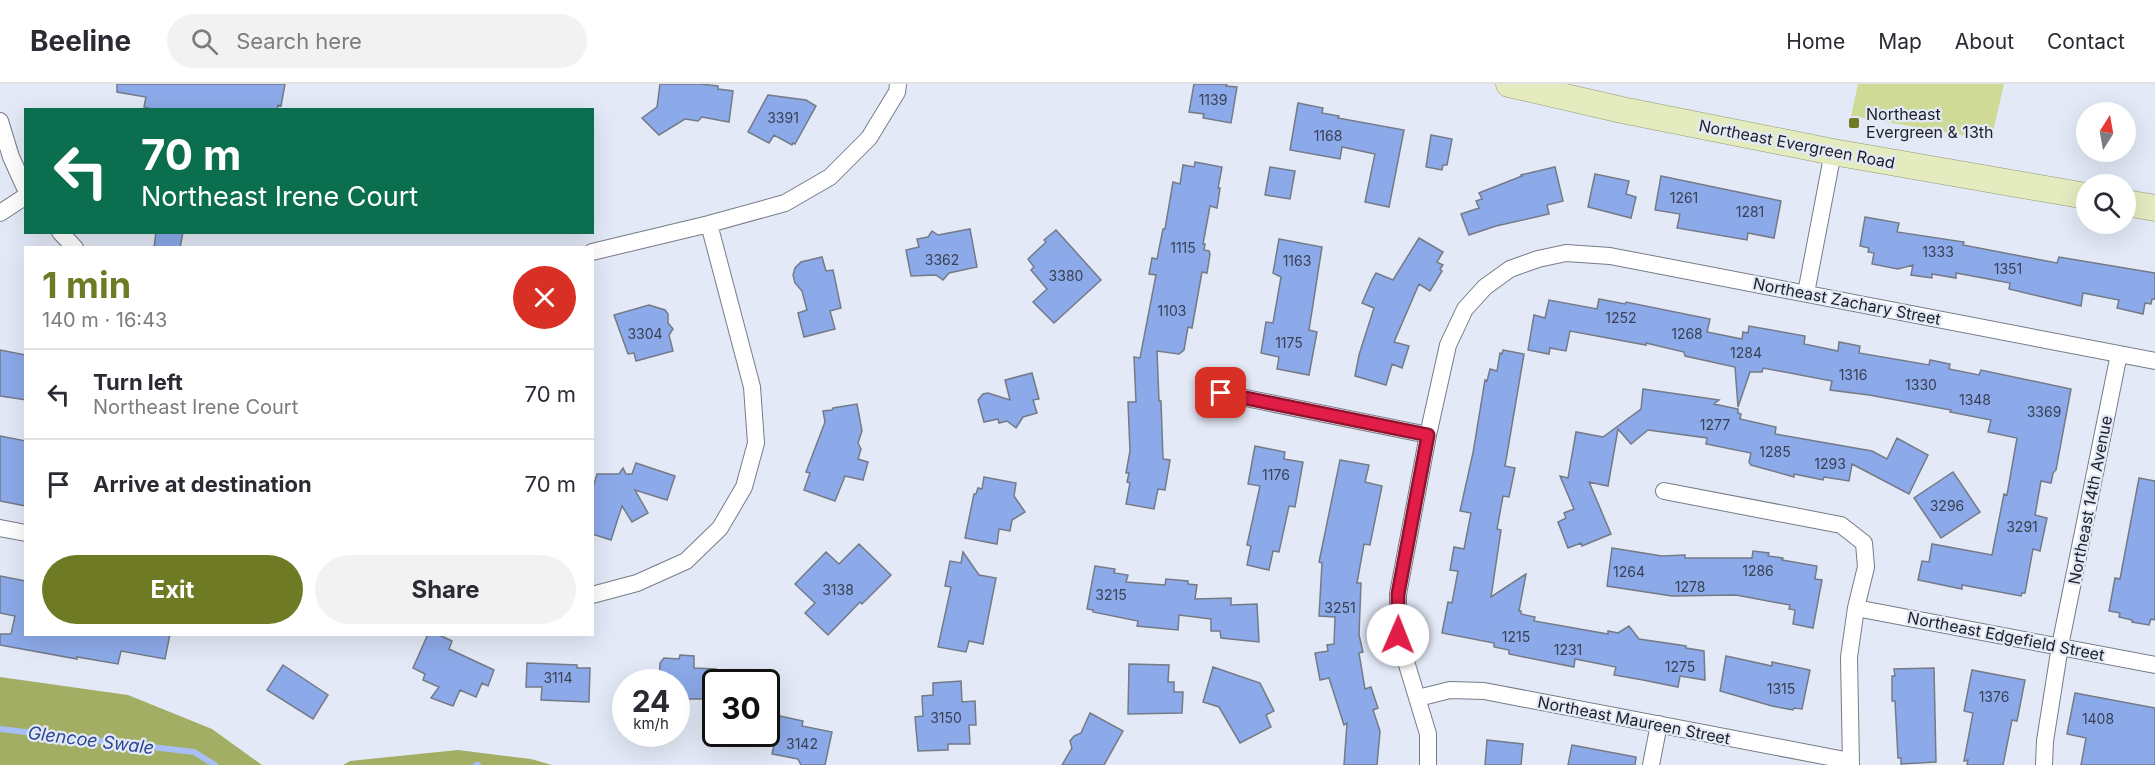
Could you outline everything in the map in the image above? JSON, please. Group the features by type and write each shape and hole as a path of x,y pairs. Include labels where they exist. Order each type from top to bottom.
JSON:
{"main road":[{"name":"Northeast Evergreen Road","path":"1509,84 1622,110 1833,152 2076,194"},
{"path":"2136,205 2155,208"}],"street":[{"path":"594,252 785,203 831,177 869,138 897,92 898,84"},
{"path":"0,121 11,157 24,186"},
{"path":"1806,293 1833,152"},
{"path":"0,213 24,197"},
{"path":"594,594 637,583 686,561 720,528 744,487 756,443 752,387 709,224"},
{"path":"62,234 73,246"},
{"name":"Northeast Zachary Street","path":"1428,765 1428,734 1398,635 1398,594 1428,435 1448,345 1465,309 1485,287 1510,269 1538,259 1566,254 1610,256 2155,361"},
{"name":"Northeast 14th Avenue","path":"2044,765 2045,741 2060,646 2119,354"},
{"path":"1221,393 1428,435"},
{"path":"1664,491 1841,525 1864,543 1866,567 1856,608 1849,657 1851,763"},
{"path":"0,528 24,533"},
{"name":"Northeast Edgefield Street","path":"1856,608 2155,665"},
{"name":"Northeast Maureen Street","path":"1418,698 1450,690 1484,691 1851,763"},
{"path":"1651,765 1659,724"}],"green space":[{"path":"1858,84 2004,84 1991,140 1851,116"},
{"path":"0,677 128,695 212,729 262,765 0,765"},
{"path":"458,750 531,759 552,765 343,765 350,761"}],"building":[{"path":"117,84 285,84 281,106 278,105 277,108 149,108 144,107 146,97 117,92"},
{"path":"660,84 700,84 733,91 729,122 702,117 698,121 685,119 659,135 642,118 657,107"},
{"path":"1194,84 1227,84 1226,86 1237,87 1231,123 1203,118 1204,114 1189,112"},
{"path":"768,95 806,100 816,106 795,144 792,145 774,135 769,143 748,132"},
{"path":"1298,103 1323,108 1322,113 1339,116 1338,118 1404,130 1389,207 1365,202 1375,154 1342,147 1340,159 1290,150"},
{"path":"1431,135 1452,139 1447,165 1443,165 1442,170 1426,167"},
{"path":"1195,162 1222,167 1218,188 1220,188 1217,208 1210,206 1203,244 1205,244 1204,250 1209,251 1210,254 1207,273 1202,272 1192,328 1188,327 1184,350 1179,354 1157,351 1163,459 1170,460 1165,490 1158,489 1154,509 1126,504 1130,483 1127,482 1129,473 1126,473 1130,451 1128,402 1136,402 1134,357 1140,358 1156,275 1149,274 1152,258 1157,259 1173,182 1180,184 1183,165 1194,167"},
{"path":"1270,167 1295,171 1290,199 1265,195"},
{"path":"1555,167 1563,201 1547,205 1549,214 1496,226 1469,235 1461,214 1479,208 1476,201 1482,199 1479,193 1521,175"},
{"path":"1595,174 1629,181 1626,194 1636,197 1631,218 1588,207"},
{"path":"1661,176 1781,201 1774,238 1748,233 1747,240 1677,228 1680,214 1655,210"},
{"path":"1865,217 1899,223 1897,232 1964,242 1963,245 2057,263 2059,257 2155,273 2155,299 2152,299 2151,304 2145,303 2143,314 2117,308 2119,300 2083,293 2081,306 2009,289 2010,283 1956,273 1956,278 1932,274 1932,278 1911,275 1913,265 1898,269 1872,264 1874,253 1868,252 1869,248 1860,246"},
{"path":"970,229 977,267 949,273 943,280 936,275 911,276 906,250 919,247 917,239 928,237 932,231 938,235"},
{"path":"1056,230 1101,280 1054,323 1033,302 1047,289 1031,270 1034,267 1028,259"},
{"path":"156,234 183,234 180,246 154,246"},
{"path":"1419,238 1443,252 1437,262 1443,265 1430,291 1419,284 1394,342 1409,346 1402,368 1392,364 1386,385 1355,376 1374,308 1362,303 1372,280 1376,273 1393,280"},
{"path":"1279,239 1322,247 1309,330 1317,332 1309,375 1277,369 1279,357 1261,353 1266,322 1273,323 1281,277 1273,273"},
{"path":"822,257 826,271 833,270 841,308 830,311 835,329 804,337 798,313 807,310 802,291 795,283 793,275 795,268 801,262"},
{"path":"1599,299 1625,304 1626,302 1710,319 1707,332 1742,339 1743,332 1748,333 1749,326 1805,336 1804,344 1838,351 1839,342 1860,346 1859,353 1929,365 1930,360 1950,364 1949,369 1979,375 1981,370 2071,389 2056,470 2051,483 2041,481 2035,515 2047,518 2040,551 2033,549 2025,593 2021,596 1962,585 1962,589 1918,580 1922,561 1929,562 1932,544 1992,555 2004,494 2007,495 2017,438 1988,432 1991,420 1950,412 1951,410 1830,390 1832,381 1763,368 1762,372 1750,372 1738,407 1735,367 1685,356 1684,352 1646,343 1646,345 1570,331 1566,351 1550,348 1549,354 1528,350 1534,315 1545,318 1549,300 1597,309"},
{"path":"649,305 665,310 668,314 668,323 673,329 669,335 673,351 636,361 634,353 628,354 614,315"},
{"path":"0,350 24,355 24,400 0,396"},
{"path":"1503,350 1524,354 1505,466 1515,468 1509,497 1503,496 1497,529 1501,530 1491,597 1526,574 1519,611 1521,614 1535,617 1534,621 1608,634 1608,631 1618,633 1629,626 1639,639 1704,651 1705,680 1680,676 1678,687 1614,675 1616,667 1575,659 1574,667 1509,654 1509,650 1494,647 1494,643 1442,633 1448,602 1452,603 1458,571 1450,570 1454,547 1464,549 1471,513 1460,511 1473,453 1485,380 1487,381 1490,369 1497,371 1500,353 1502,354"},
{"path":"1032,373 1039,399 1033,400 1037,413 1023,417 1016,428 1007,421 999,423 998,419 984,422 978,400 983,394 988,393 1010,400 1005,380"},
{"path":"1643,389 1719,400 1714,404 1738,409 1738,413 1741,414 1740,419 1776,427 1775,434 1872,451 1887,459 1897,438 1928,455 1909,494 1852,464 1849,481 1824,477 1823,480 1794,474 1794,477 1751,465 1749,462 1751,453 1706,444 1707,438 1648,430 1631,444 1618,429 1608,486 1589,482 1611,534 1582,546 1581,543 1568,548 1558,522 1566,518 1564,513 1574,509 1560,476 1568,478 1576,432 1603,437 1641,409"},
{"path":"857,404 862,431 858,443 861,449 858,459 868,462 863,480 845,476 835,501 804,490 810,473 806,472 825,422 823,411"},
{"path":"0,436 24,441 24,506 0,501"},
{"path":"1255,446 1285,452 1284,459 1303,462 1295,507 1289,506 1279,552 1273,551 1269,570 1247,565 1251,546 1247,545 1260,486 1248,484"},
{"path":"1340,460 1369,465 1365,482 1382,486 1370,545 1364,544 1357,583 1361,583 1359,635 1363,652 1359,653 1365,689 1371,687 1378,708 1373,710 1380,731 1377,765 1344,765 1347,723 1344,725 1329,678 1320,680 1315,653 1328,651 1327,645 1334,644 1335,617 1319,616 1322,563 1319,562"},
{"path":"636,463 675,476 667,500 635,490 648,513 632,522 622,506 611,540 594,535 594,484 597,474 619,474 623,468 626,474 632,474"},
{"path":"1953,472 1980,512 1941,538 1914,498"},
{"path":"984,477 1016,483 1014,496 1025,512 1012,520 1010,531 999,529 997,544 965,538 974,494 978,488 982,489"},
{"path":"2139,478 2155,481 2155,620 2151,619 2149,625 2132,622 2132,620 2119,617 2120,613 2109,611 2115,578 2120,579"},
{"path":"859,544 891,575 862,604 860,602 828,635 805,613 815,603 795,584 826,552 839,564"},
{"path":"1612,548 1662,556 1685,555 1685,558 1752,558 1753,551 1769,553 1768,556 1783,558 1782,560 1817,566 1815,579 1822,580 1813,628 1793,624 1795,610 1789,609 1790,605 1736,595 1672,596 1607,586"},
{"path":"963,552 979,575 996,578 983,644 969,641 966,652 938,647 951,587 945,586 950,561 961,563"},
{"path":"1095,566 1115,569 1114,573 1128,575 1126,582 1165,585 1166,579 1188,581 1188,584 1197,585 1195,599 1231,598 1231,605 1257,604 1259,642 1221,638 1220,631 1211,631 1211,619 1179,615 1178,630 1137,626 1138,621 1093,612 1087,609"},
{"path":"0,576 24,581 24,636 170,636 165,659 121,651 118,664 0,645 0,634 11,634 15,616 0,613"},
{"path":"427,636 441,636 452,641 449,649 494,670 488,686 482,683 476,697 460,690 453,706 431,698 439,687 423,680 425,674 413,668"},
{"path":"680,655 694,656 694,668 716,669 702,669 702,699 690,699 690,669 660,669 660,663 664,658 679,659"},
{"path":"1726,656 1772,666 1772,662 1810,670 1802,709 1794,708 1793,710 1772,706 1720,691"},
{"path":"527,663 577,665 577,668 590,668 589,702 541,700 542,687 526,687"},
{"path":"1129,664 1169,665 1168,682 1174,682 1174,692 1183,692 1182,713 1128,714"},
{"path":"283,665 328,695 313,719 267,690"},
{"path":"1213,667 1260,683 1274,711 1266,715 1271,727 1240,743 1219,707 1203,702"},
{"path":"1934,668 1936,762 1901,764 1901,758 1898,758 1895,701 1892,701 1894,669"},
{"path":"1972,670 2025,680 2017,721 2012,720 2003,765 1967,765 1968,760 1964,761 1973,713 1964,711"},
{"path":"961,681 962,702 975,701 976,725 969,725 970,744 948,744 948,750 918,751 915,717 923,716 922,696 933,695 933,683"},
{"path":"2075,693 2155,708 2155,765 2081,765 2086,738 2067,734"},
{"path":"1090,713 1123,731 1104,765 1062,765 1072,748 1070,741 1081,733"},
{"path":"780,716 803,721 802,726 832,732 825,765 801,765 798,759 772,754 773,747 780,747"},
{"path":"1487,740 1523,744 1521,765 1485,765"},
{"path":"1572,745 1636,757 1635,765 1568,765"}],"waterway":[{"name":"Glencoe Swale","path":"0,729 194,752 215,765"}],"place":[{"name":"Northeast Evergreen & 13th","path":"1854,123"}],"route":[{"path":"1221,393 1428,435 1398,594 1398,635"}]}
